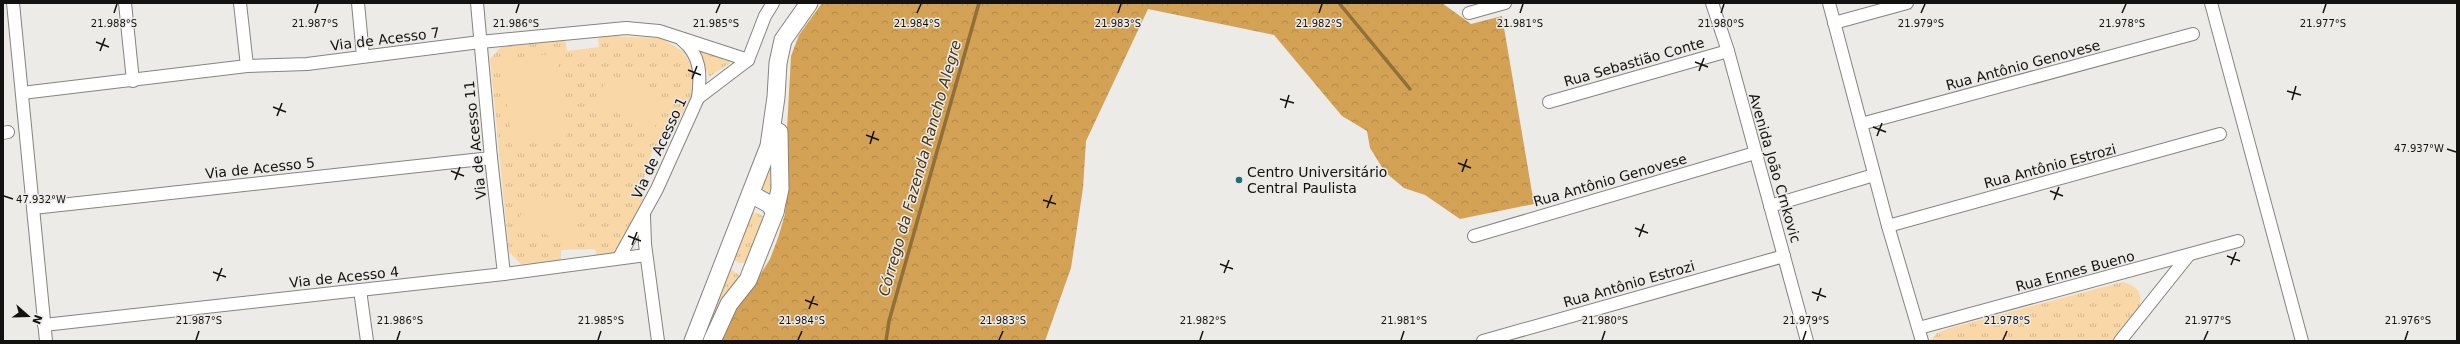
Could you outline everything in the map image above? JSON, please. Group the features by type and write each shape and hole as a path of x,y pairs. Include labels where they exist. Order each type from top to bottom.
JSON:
{"street":[{"path":"13,3 46,341"},
{"path":"125,3 133,81"},
{"path":"240,3 247,66"},
{"path":"358,3 363,56"},
{"name":"Via de Acesso 11","path":"477,3 491,158 504,274"},
{"path":"748,60 765,16 773,3"},
{"path":"693,341 770,146 776,97 778,62 783,40 809,3"},
{"path":"1469,13 1505,3"},
{"name":"Avenida João Crnkovic","path":"1712,3 1728,52 1807,341"},
{"path":"1829,3 1888,226 1922,341"},
{"path":"1834,23 1907,3"},
{"path":"2211,3 2302,341"},
{"name":"Via de Acesso 7","path":"22,93 133,81 247,66 307,64 480,42 626,28 660,31 748,60"},
{"name":"Rua Antônio Genovese","path":"1861,124 2193,34"},
{"path":"679,38 693,50 698,60 701,79 698,98"},
{"name":"Rua Sebastião Conte","path":"1549,102 1728,52"},
{"name":"Via de Acesso 1","path":"619,258 644,215 698,98 748,60"},
{"path":"712,341 729,304 748,280 775,212 780,189 776,97"},
{"name":"Rua Antônio Estrozi","path":"1888,226 2220,134"},
{"name":"Rua Antônio Genovese","path":"1474,236 1755,153"},
{"name":"Via de Acesso 5","path":"33,208 491,158"},
{"path":"1770,206 1874,175"},
{"path":"751,194 769,204 775,212"},
{"name":"Via de Acesso 1","path":"644,215 646,255 658,341"},
{"name":"Rua Ennes Bueno","path":"1919,328 2188,256 2238,241"},
{"name":"Via de Acesso 4","path":"44,325 504,274 646,255"},
{"path":"726,256 739,269 745,271 753,267"},
{"name":"Rua Antônio Estrozi","path":"1483,341 1784,256"},
{"path":"2120,341 2188,256"},
{"path":"360,290 367,341"}],"green space":[{"path":"822,3 1442,3 1471,24 1502,16 1534,204 1460,219 1425,195 1404,188 1385,172 1370,148 1367,131 1342,116 1274,35 1148,9 1086,141 1083,188 1071,268 1045,341 721,341 740,298 755,283 770,259 778,238 785,214 787,129 791,56 799,35"},
{"path":"603,36 661,38 684,52 693,68 693,89 691,97 674,130 652,152 645,174 643,202 616,253 597,258 595,249 561,250 561,262 521,264 509,252 490,59 501,47 565,40 567,51 599,47 598,39"},
{"path":"698,49 729,60 730,63 709,77"},
{"path":"557,53 567,139 512,146 502,60"},
{"path":"609,74 667,99 654,129 596,104"},
{"path":"773,148 774,196 759,187"},
{"path":"532,191 582,213 569,244 517,223"},
{"path":"751,213 758,213 764,217 748,262 739,263 733,259"},
{"path":"730,269 741,276 708,341 697,341"},
{"path":"2122,282 2133,286 2139,292 2140,300 2138,309 2133,318 2115,341 1931,341 1937,333 1950,328"}],"waterway":[{"name":"Córrego da Fazenda Rancho Alegre","path":"886,341 889,321 979,3"},
{"path":"1339,3 1410,89"}],"place":[{"name":"Centro Universitário Central Paulista","path":"1239,180"}]}
